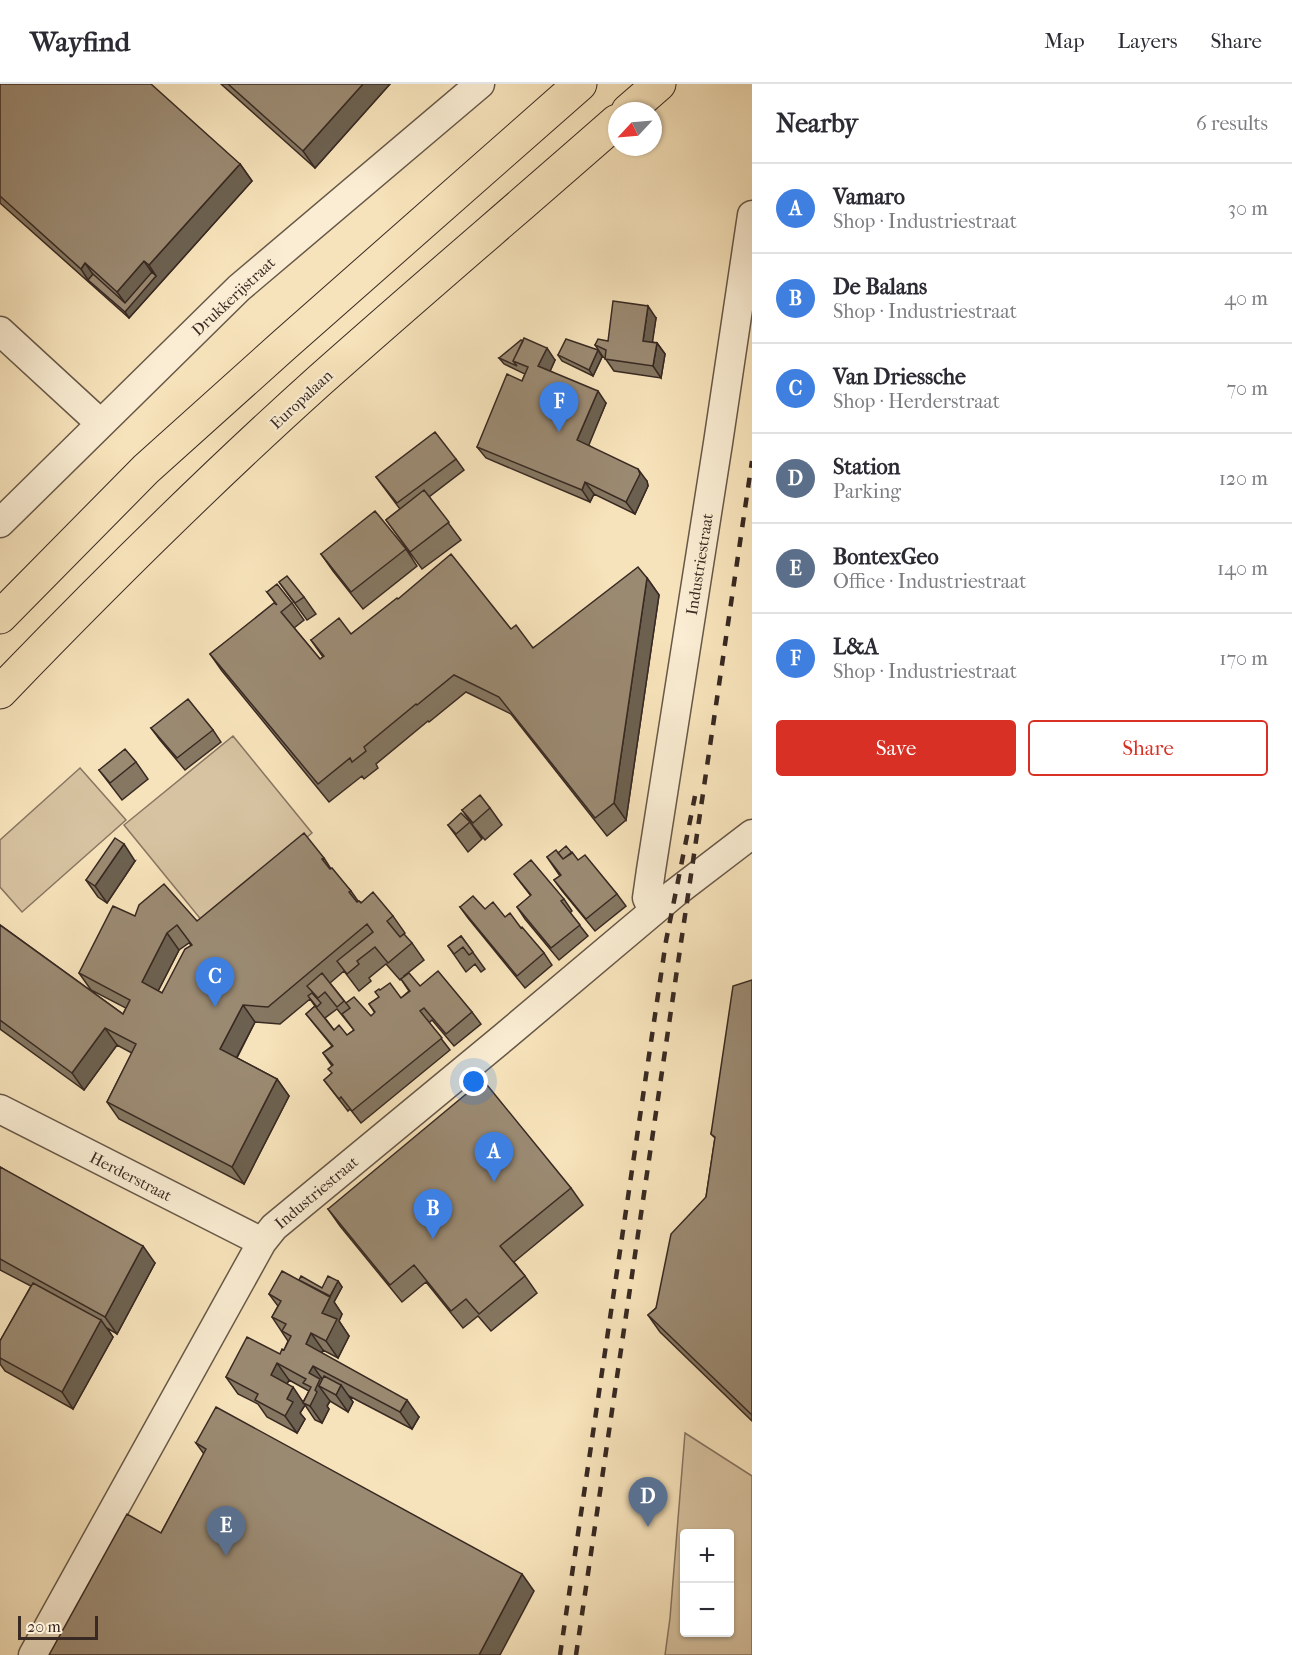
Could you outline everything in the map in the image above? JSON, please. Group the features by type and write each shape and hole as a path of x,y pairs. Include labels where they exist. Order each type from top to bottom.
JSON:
{"highway":[{"path":"0,617 146,469 580,84"},
{"path":"638,102 659,84"},
{"name":"Europalaan","path":"0,692 174,517 318,382 608,129"}],"street":[{"name":"Drukkerijstraat","path":"0,523 239,288 480,84"},
{"name":"Industriestraat","path":"653,911 647,898 752,215"},
{"path":"0,331 100,423"},
{"name":"Industriestraat","path":"33,1655 262,1242 274,1227 653,911 752,834"},
{"name":"Herderstraat","path":"0,1109 262,1242"}],"shaded area":[{"path":"233,736 312,833 203,922 124,825"},
{"path":"80,768 126,820 22,912 0,887 0,840"},
{"path":"685,1433 752,1476 752,1655 665,1655"}],"building":[{"path":"0,84 151,84 240,164 149,265 144,261 117,292 85,263 81,269 0,196"},
{"path":"228,84 363,84 303,151"},
{"path":"152,272 156,276 125,312 88,280 93,274 125,303"},
{"path":"613,301 648,306 643,341 657,343 653,366 605,359 606,350 595,345 598,339 608,341"},
{"path":"524,338 547,348 538,366 598,391 577,440 638,469 640,474 626,502 585,482 582,490 477,447 507,374 522,381 528,367 513,361"},
{"path":"566,339 598,350 589,370 558,355"},
{"path":"521,340 523,341 513,361 517,366 499,358"},
{"path":"435,432 456,459 397,503 376,477"},
{"path":"424,490 449,522 410,552 386,520"},
{"path":"375,511 406,549 351,592 321,554"},
{"path":"451,554 511,629 516,625 533,648 638,567 647,578 614,803 595,818 499,697 454,675 364,747 366,751 352,762 350,758 318,784 210,654 274,603 277,605 267,592 277,584 292,603 281,612 320,659 324,656 311,640 339,618 351,634 398,599"},
{"path":"287,576 304,597 295,603 279,582"},
{"path":"188,699 213,730 177,758 151,728"},
{"path":"125,749 136,762 110,783 99,770"},
{"path":"480,795 490,808 473,823 462,810"},
{"path":"461,813 470,822 456,834 448,825"},
{"path":"304,833 330,869 332,868 351,891 349,892 357,902 361,903 373,892 393,916 387,921 400,937 404,934 412,943 388,963 375,947 357,961 359,964 347,974 337,961 373,932 367,924 268,1007 243,1005 220,1049 277,1079 232,1167 107,1102 136,1044 105,1028 72,1073 0,1020 0,925 123,1014 130,1000 79,973 113,906 135,916 139,905 164,884 197,921","holes":["177,925 192,945 185,949 162,993 142,982 167,933"]},
{"path":"115,838 124,844 95,886 86,880"},
{"path":"566,846 572,853 563,859 558,853"},
{"path":"556,850 563,859 572,852 578,860 585,855 617,894 586,919 554,880 561,875 547,857"},
{"path":"531,860 564,899 561,901 580,925 551,948 517,907 531,895 514,874"},
{"path":"473,896 485,909 493,902 505,917 510,913 544,953 517,976 460,907"},
{"path":"461,936 473,952 469,955 463,947 454,954 448,946"},
{"path":"438,971 472,1012 446,1034 424,1008 420,1011 442,1038 352,1111 324,1080 332,1073 328,1069 333,1065 323,1053 333,1046 306,1014 315,1006 334,1030 339,1025 347,1035 354,1030 342,1014 350,1008 346,1003 354,997 371,1016 375,1012 369,1004 379,997 375,992 379,989 390,983 401,998 410,991 401,979 409,973 420,986"},
{"path":"322,973 344,1001 337,1007 325,992 318,998 307,986"},
{"path":"752,980 752,1415 648,1315 656,1308 671,1234 706,1197 715,1137 711,1134 733,986"},
{"path":"312,993 321,1003 317,1007 308,996"},
{"path":"483,1080 571,1188 500,1246 525,1276 479,1314 466,1299 451,1311 414,1265 390,1285 328,1209"},
{"path":"0,1167 143,1246 105,1317 0,1259"},
{"path":"282,1271 330,1297 322,1313 337,1319 326,1341 311,1333 306,1344 407,1400 400,1412 313,1366 309,1373 320,1379 310,1406 303,1403 311,1387 303,1383 306,1379 277,1363 271,1375 293,1387 287,1399 293,1402 285,1416 255,1400 258,1394 226,1377 247,1337 280,1354 282,1349 284,1350 291,1336 282,1331 286,1324 272,1317 281,1301 269,1294"},
{"path":"301,1276 322,1288 328,1276 338,1281 330,1296 299,1280"},
{"path":"33,1283 101,1320 62,1392 0,1358 0,1341"},
{"path":"324,1376 341,1385 336,1395 319,1386"},
{"path":"216,1407 522,1574 479,1655 49,1655 127,1514 161,1533 206,1449 196,1443"}],"railway":[{"path":"576,1655 752,461"},
{"path":"560,1655 666,941 695,796"}],"place":[{"name":"L&A","path":"559,432"},
{"name":"Van Driessche","path":"215,1007"},
{"name":"Vamaro","path":"494,1182"},
{"name":"De Balans","path":"433,1239"},
{"name":"Station","path":"648,1527"},
{"name":"BontexGeo","path":"226,1556"}]}
